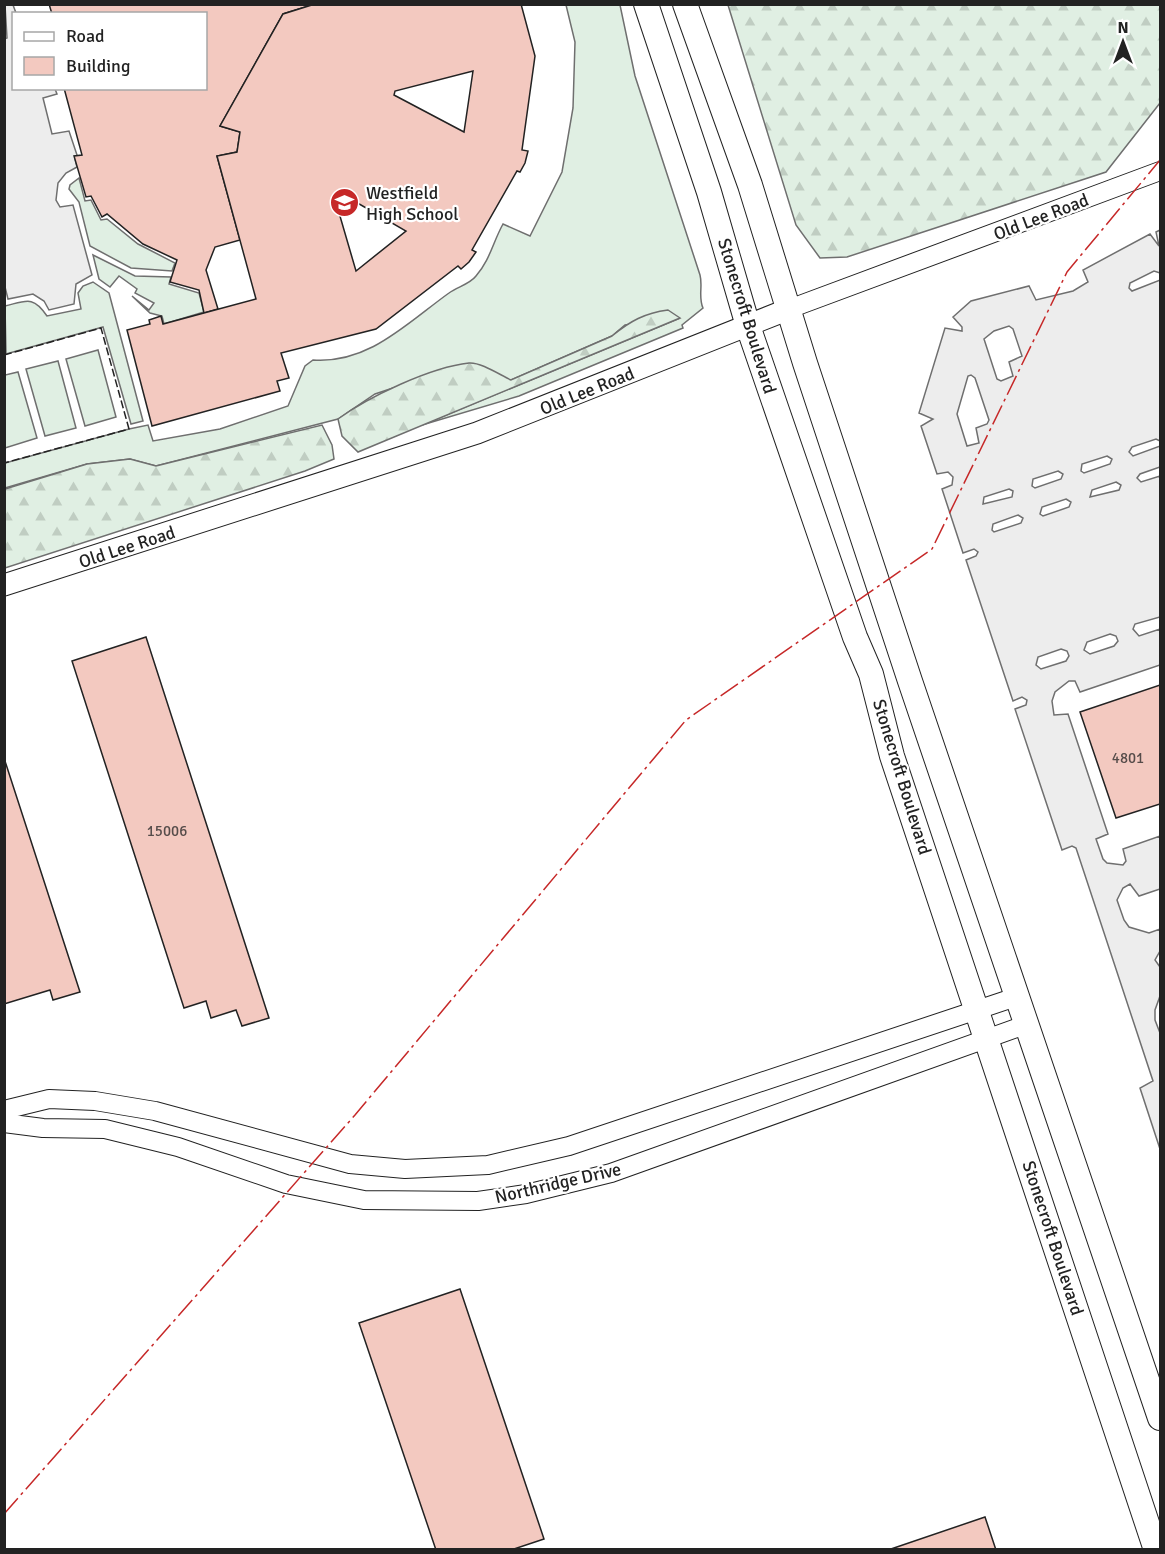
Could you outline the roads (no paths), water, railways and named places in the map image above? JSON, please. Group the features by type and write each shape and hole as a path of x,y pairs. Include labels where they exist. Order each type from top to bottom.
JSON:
{"main road":[{"name":"Stonecroft Boulevard","path":"646,4 709,192 748,326 855,637 871,674 892,756 1156,1550"},
{"name":"Stonecroft Boulevard","path":"685,4 750,185 830,440 1016,997 1161,1418"}],"street":[{"name":"Old Lee Road","path":"4,585 477,433 789,309 1161,171"},
{"name":"Northridge Drive","path":"4,1110 49,1099 95,1101 155,1111 350,1164 405,1169 488,1165 569,1146 1016,997"},
{"name":"Northridge Drive","path":"4,1123 43,1128 105,1129 178,1147 286,1184 364,1200 478,1201 526,1194 611,1173 1026,1025"}],"place":[{"name":"Westfield High School","path":"345,203"}]}
